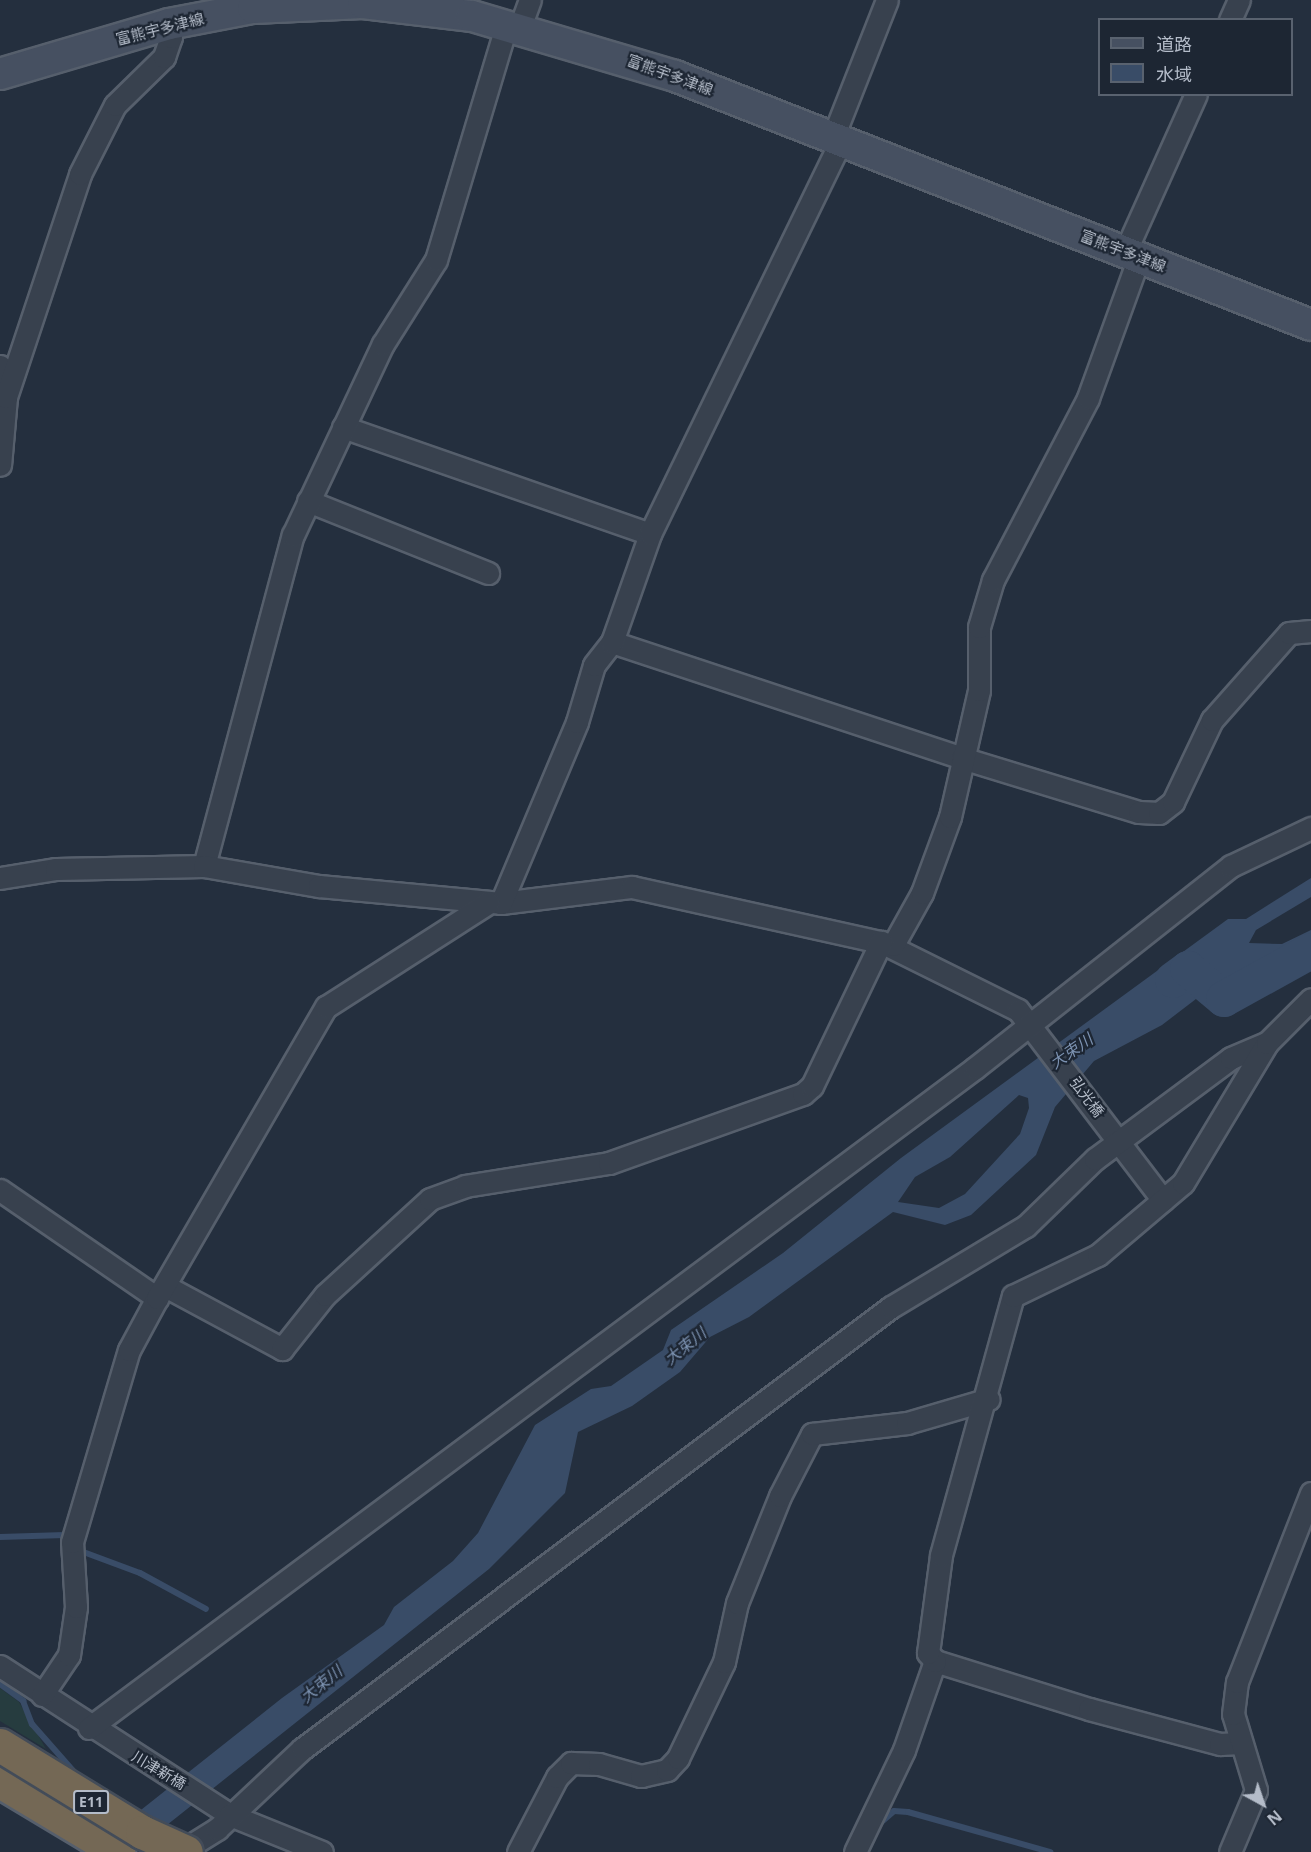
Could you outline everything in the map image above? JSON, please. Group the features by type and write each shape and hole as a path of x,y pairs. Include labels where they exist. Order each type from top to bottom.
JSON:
{"highway":[{"name":"E11","path":"0,1745 132,1826 186,1852"},
{"name":"E11","path":"0,1781 118,1852"}],"main road":[{"name":"富熊宇多津線","path":"0,74 169,24 310,2 411,4 519,17 1311,325"}],"street":[{"path":"42,1695 69,1655 76,1607 72,1542 129,1350 321,1014 494,903 577,722 594,665 612,642 650,534 837,139 886,0"},
{"path":"1231,18 1239,0"},
{"path":"204,866 268,618 308,501 383,344 436,260 519,17"},
{"path":"0,465 6,397 84,165 115,105 164,57 171,37 169,24"},
{"path":"0,1190 162,1292 282,1349 324,1295 429,1199 465,1186 609,1163 803,1094 812,1086 887,944 930,871 979,690 979,627 993,580 1010,539 1089,398 1132,255 1195,96"},
{"path":"0,366 6,397"},
{"path":"343,427 650,534"},
{"path":"308,501 488,573"},
{"path":"612,642 962,758 1139,812 1159,813 1173,802 1212,720 1289,633 1311,631"},
{"path":"93,1730 1034,1027 1231,866 1311,828"},
{"path":"0,878 56,869 204,866 319,886 494,903"},
{"name":"弘光橋","path":"494,903 632,886 887,944 1018,1010 1034,1027 1163,1200"},
{"path":"1240,1743 1220,1744 1100,1712 935,1660 928,1653 941,1555 989,1398 1013,1296 1098,1255 1183,1183 1267,1043 1311,999"},
{"path":"180,1852 302,1749 891,1307 1026,1226 1118,1139 1231,1058 1267,1043"},
{"path":"518,1852 557,1777 571,1763 599,1764 641,1776 667,1770 678,1758 724,1662 737,1604 780,1496 812,1434 907,1423 989,1398"},
{"path":"1230,1852 1256,1790 1233,1714 1237,1682 1311,1493"},
{"path":"855,1852 904,1750 935,1660"},
{"name":"川津新橋","path":"0,1666 93,1730 226,1812 322,1852"}],"green space":[{"path":"0,1688 19,1702 46,1749 0,1721"}],"water":[{"path":"1311,878 1311,897 1256,930 1249,943 1282,944 1311,930 1311,963 1244,972 1213,986 1162,1025 1094,1061 1055,1107 1036,1155 971,1215 945,1225 893,1212 749,1317 710,1337 680,1372 632,1406 578,1432 565,1493 489,1569 133,1852 88,1852 282,1698 384,1625 394,1607 453,1561 478,1533 535,1425 591,1389 611,1386 663,1350 671,1330 783,1253 901,1158 1228,919 1246,919","holes":["1019,1095 1028,1098 1029,1108 1020,1134 965,1194 939,1208 898,1202 915,1177 950,1157"]}],"waterway":[{"name":"大束川","path":"1173,980 1188,969 1224,999 1311,951"},
{"path":"0,1537 65,1535"},
{"path":"78,1550 140,1573 206,1609"},
{"path":"0,1684 23,1701 32,1724 75,1773"},
{"path":"878,1825 894,1811 908,1812 1050,1852"}]}
